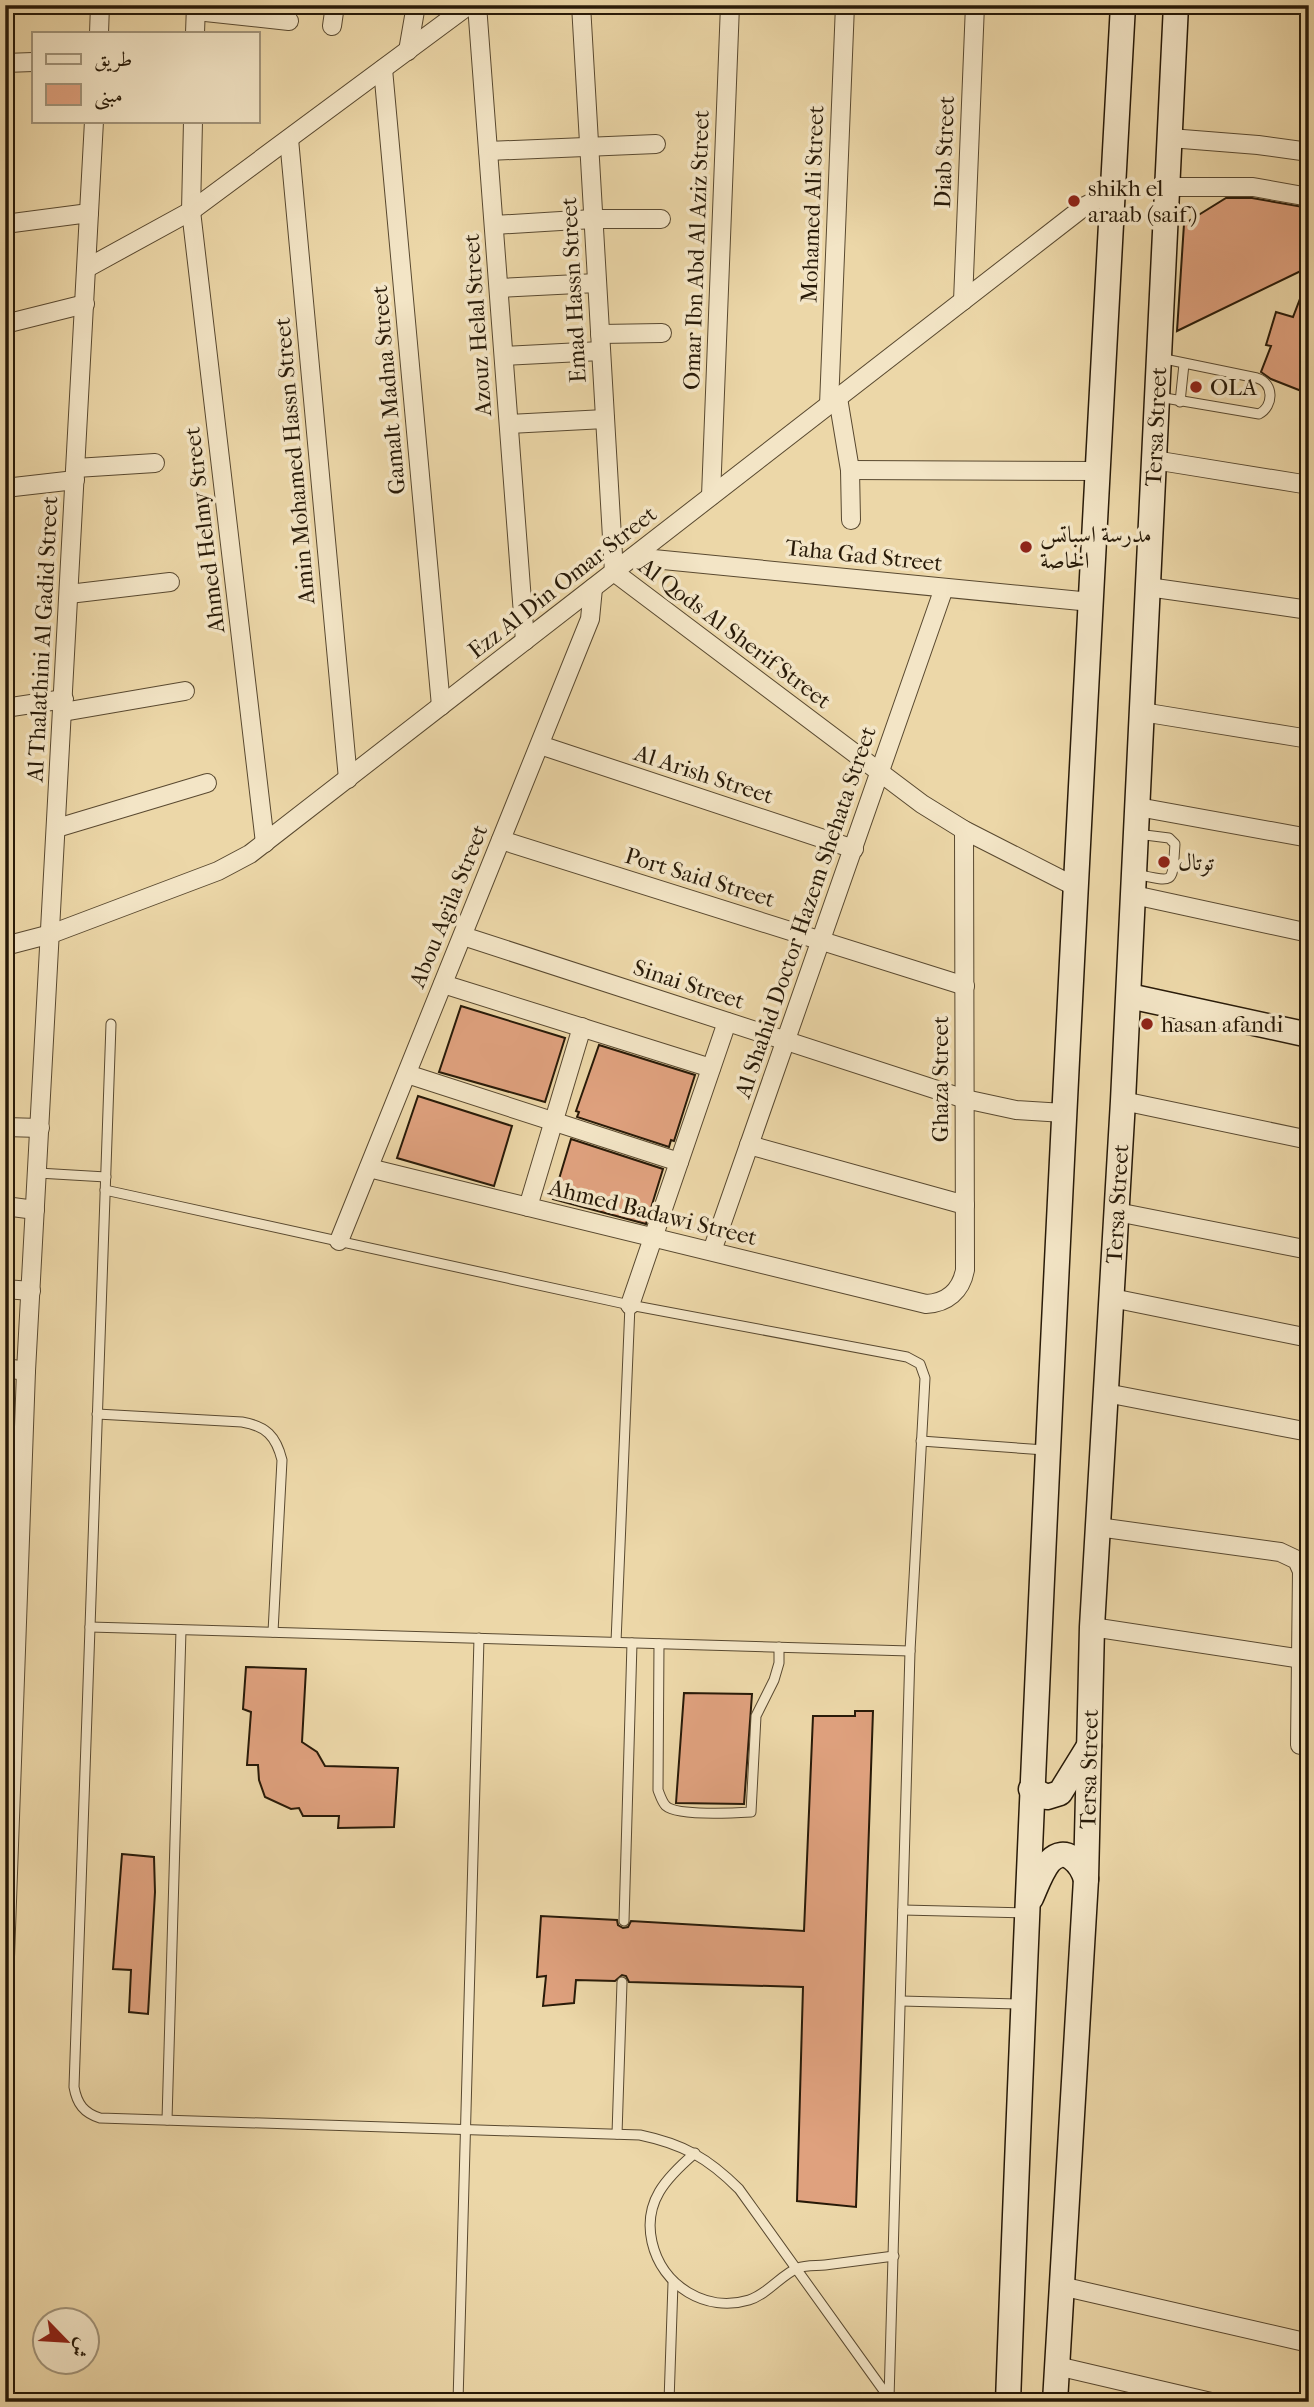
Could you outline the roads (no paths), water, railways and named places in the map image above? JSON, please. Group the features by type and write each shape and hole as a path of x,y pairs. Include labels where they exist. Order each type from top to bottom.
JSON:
{"main road":[{"path":"1008,2402 1031,1789 1123,5"},
{"name":"Tersa Street","path":"1055,2402 1086,1880 1092,1627 1124,1101 1154,460 1169,399 1159,358 1175,5"},
{"path":"1129,996 1309,1035"},
{"path":"1031,1789 1047,1797 1060,1793 1090,1745"},
{"path":"1026,1911 1047,1864 1053,1858 1061,1855 1077,1860 1086,1880"}],"street":[{"path":"99,32 100,5"},
{"path":"332,26 335,5"},
{"path":"408,51 416,5"},
{"path":"87,268 191,211 469,5"},
{"name":"Azouz Helal Street","path":"477,5 525,641"},
{"name":"Emad Hassn Street","path":"581,5 614,572"},
{"name":"Omar Ibn Abd Al Aziz Street","path":"711,496 730,5"},
{"name":"Mohamed Ali Street","path":"845,5 833,401 850,470 850,520"},
{"name":"Diab Street","path":"963,301 975,5"},
{"path":"195,32 196,8 289,21"},
{"path":"5,64 32,62"},
{"name":"Gamalt Madna Street","path":"383,69 441,706"},
{"name":"Al Thalathini Al Gadid Street","path":"5,1957 12,1577 36,1210 94,122"},
{"name":"Ahmed Helmy Street","path":"193,122 191,211 265,843"},
{"path":"1170,138 1309,152"},
{"name":"Amin Mohamed Hassn Street","path":"289,139 348,779"},
{"path":"488,151 656,144"},
{"path":"1168,187 1253,187 1309,197"},
{"name":"Ezz Al Din Omar Street","path":"5,946 51,934 218,872 250,854 1085,206 1113,192"},
{"path":"5,224 89,213"},
{"path":"494,226 593,219 662,219"},
{"path":"499,288 597,283"},
{"path":"5,324 85,304"},
{"path":"503,356 662,333"},
{"path":"509,424 605,419"},
{"path":"1154,460 1309,485"},
{"path":"5,488 76,474 155,463"},
{"path":"850,470 1098,471"},
{"name":"Taha Gad Street","path":"633,557 1091,602"},
{"name":"Al Qods Al Sherif Street","path":"614,572 880,774 964,830 1076,887"},
{"path":"69,594 170,582"},
{"path":"1149,587 1309,610"},
{"name":"Abou Agila Street","path":"339,1241 590,619 593,588"},
{"name":"Al Shahid Doctor Hazem Shehata Street","path":"712,1251 944,588"},
{"path":"5,708 64,705 185,691"},
{"path":"1142,712 1309,739"},
{"name":"Al Arish Street","path":"540,745 854,849"},
{"path":"57,828 207,783"},
{"path":"1138,807 1309,838"},
{"name":"Ghaza Street","path":"926,1304 949,1298 963,1278 964,830"},
{"name":"Port Said Street","path":"501,840 965,986"},
{"path":"1134,885 1309,933"},
{"name":"Sinai Street","path":"463,936 965,1099 1016,1110 1064,1112"},
{"path":"443,984 711,1068"},
{"path":"630,1305 727,1022"},
{"path":"528,1207 582,1027"},
{"path":"407,1074 679,1162"},
{"path":"1124,1101 1309,1140"},
{"path":"5,1127 40,1128"},
{"path":"749,1145 965,1205"},
{"name":"Ahmed Badawi Street","path":"369,1168 926,1304"},
{"path":"5,1206 36,1210"},
{"path":"1117,1212 1309,1250"},
{"path":"5,1289 31,1291"},
{"path":"1112,1298 1309,1338"},
{"path":"5,1368 26,1371"},
{"path":"1106,1393 1309,1432"},
{"path":"1098,1527 1292,1556 1300,1564 1305,1659 1300,1745"},
{"path":"1092,1627 1305,1659"},
{"path":"1061,2286 1309,2343"},
{"path":"1057,2366 1211,2402"}],"lane":[{"path":"1159,358 1264,380 1269,386 1268,405 1259,414 1169,399 1184,364"},
{"path":"1134,885 1170,879 1173,875 1175,844 1170,838 1136,834"},
{"path":"111,1024 74,2087 81,2108 89,2115 100,2118 618,2134 669,2141 695,2153 719,2169 739,2189 798,2268 889,2400"},
{"path":"38,1173 106,1177"},
{"path":"105,1190 630,1305 914,1360 923,1371 925,1378 910,1651 889,2400"},
{"path":"616,1642 630,1305"},
{"path":"97,1415 242,1422 257,1424 270,1432 278,1445 282,1460 273,1632"},
{"path":"921,1441 1048,1451"},
{"path":"90,1627 910,1651"},
{"path":"167,2120 181,1630"},
{"path":"458,2402 479,1639"},
{"path":"624,1921 632,1643"},
{"path":"659,1644 658,1790 661,1798 666,1806 677,1811 735,1814 751,1812 757,1716 774,1679 779,1663 779,1647"},
{"path":"903,1910 1026,1911"},
{"path":"618,2134 622,1982"},
{"path":"901,2001 1022,2004"},
{"path":"695,2153 672,2173 655,2199 649,2228 656,2258 673,2283 696,2298 724,2304 751,2300 798,2268 894,2256"},
{"path":"668,2402 673,2283"}],"place":[{"name":"shikh el araab (saif)","path":"1074,201"},
{"name":"OLA","path":"1196,387"},
{"name":"مدرسة اسباتس الخاصة","path":"1026,547"},
{"name":"توتال","path":"1164,862"},
{"name":"hasan afandi","path":"1147,1024"}]}
